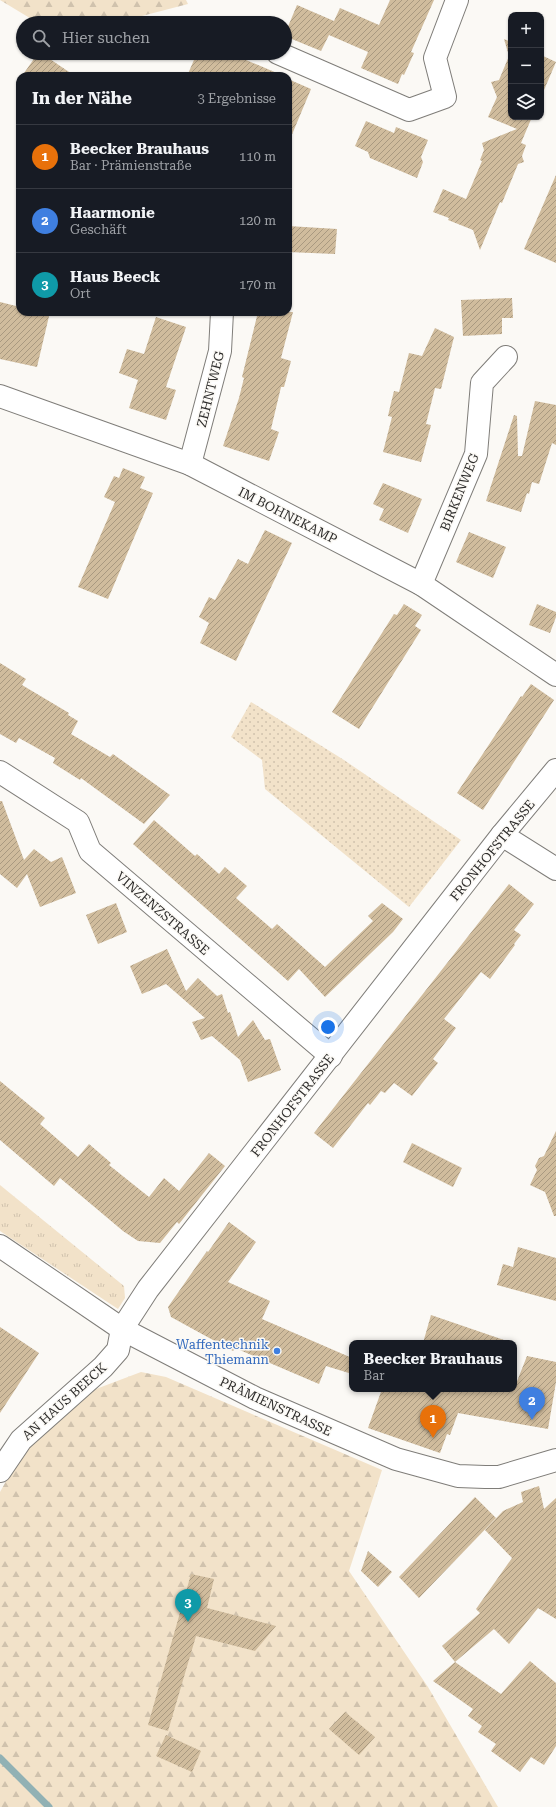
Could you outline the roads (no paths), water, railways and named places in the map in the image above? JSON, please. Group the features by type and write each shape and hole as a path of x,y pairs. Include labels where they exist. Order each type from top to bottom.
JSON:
{"street":[{"path":"292,59 409,110 445,97 435,58 457,0"},
{"name":"ZEHNTWEG","path":"190,464 220,351 222,316"},
{"name":"BIRKENWEG","path":"421,584 476,454 482,383 506,357"},
{"name":"IM BOHNEKAMP","path":"0,396 190,464 421,584 556,675"},
{"name":"FRONHOFSTRASSE","path":"122,1329 153,1282 502,836 556,770"},
{"name":"VINZENZSTRASSE","path":"0,772 78,822 90,851 331,1056"},
{"path":"502,836 556,869"},
{"name":"PRÄMIENSTRASSE","path":"0,1246 122,1329 255,1398 396,1458 458,1476 485,1477 499,1477 556,1460"},
{"name":"AN HAUS BEECK","path":"0,1472 21,1440 103,1366 118,1350 122,1329"}],"waterway":[{"path":"0,1758 49,1807"}],"place":[{"name":"Waffentechnik Thiemann","path":"277,1351"},
{"name":"Haarmonie","path":"532,1420"},
{"name":"Beecker Brauhaus","path":"433,1438"},
{"name":"Haus Beeck","path":"188,1622"}]}
